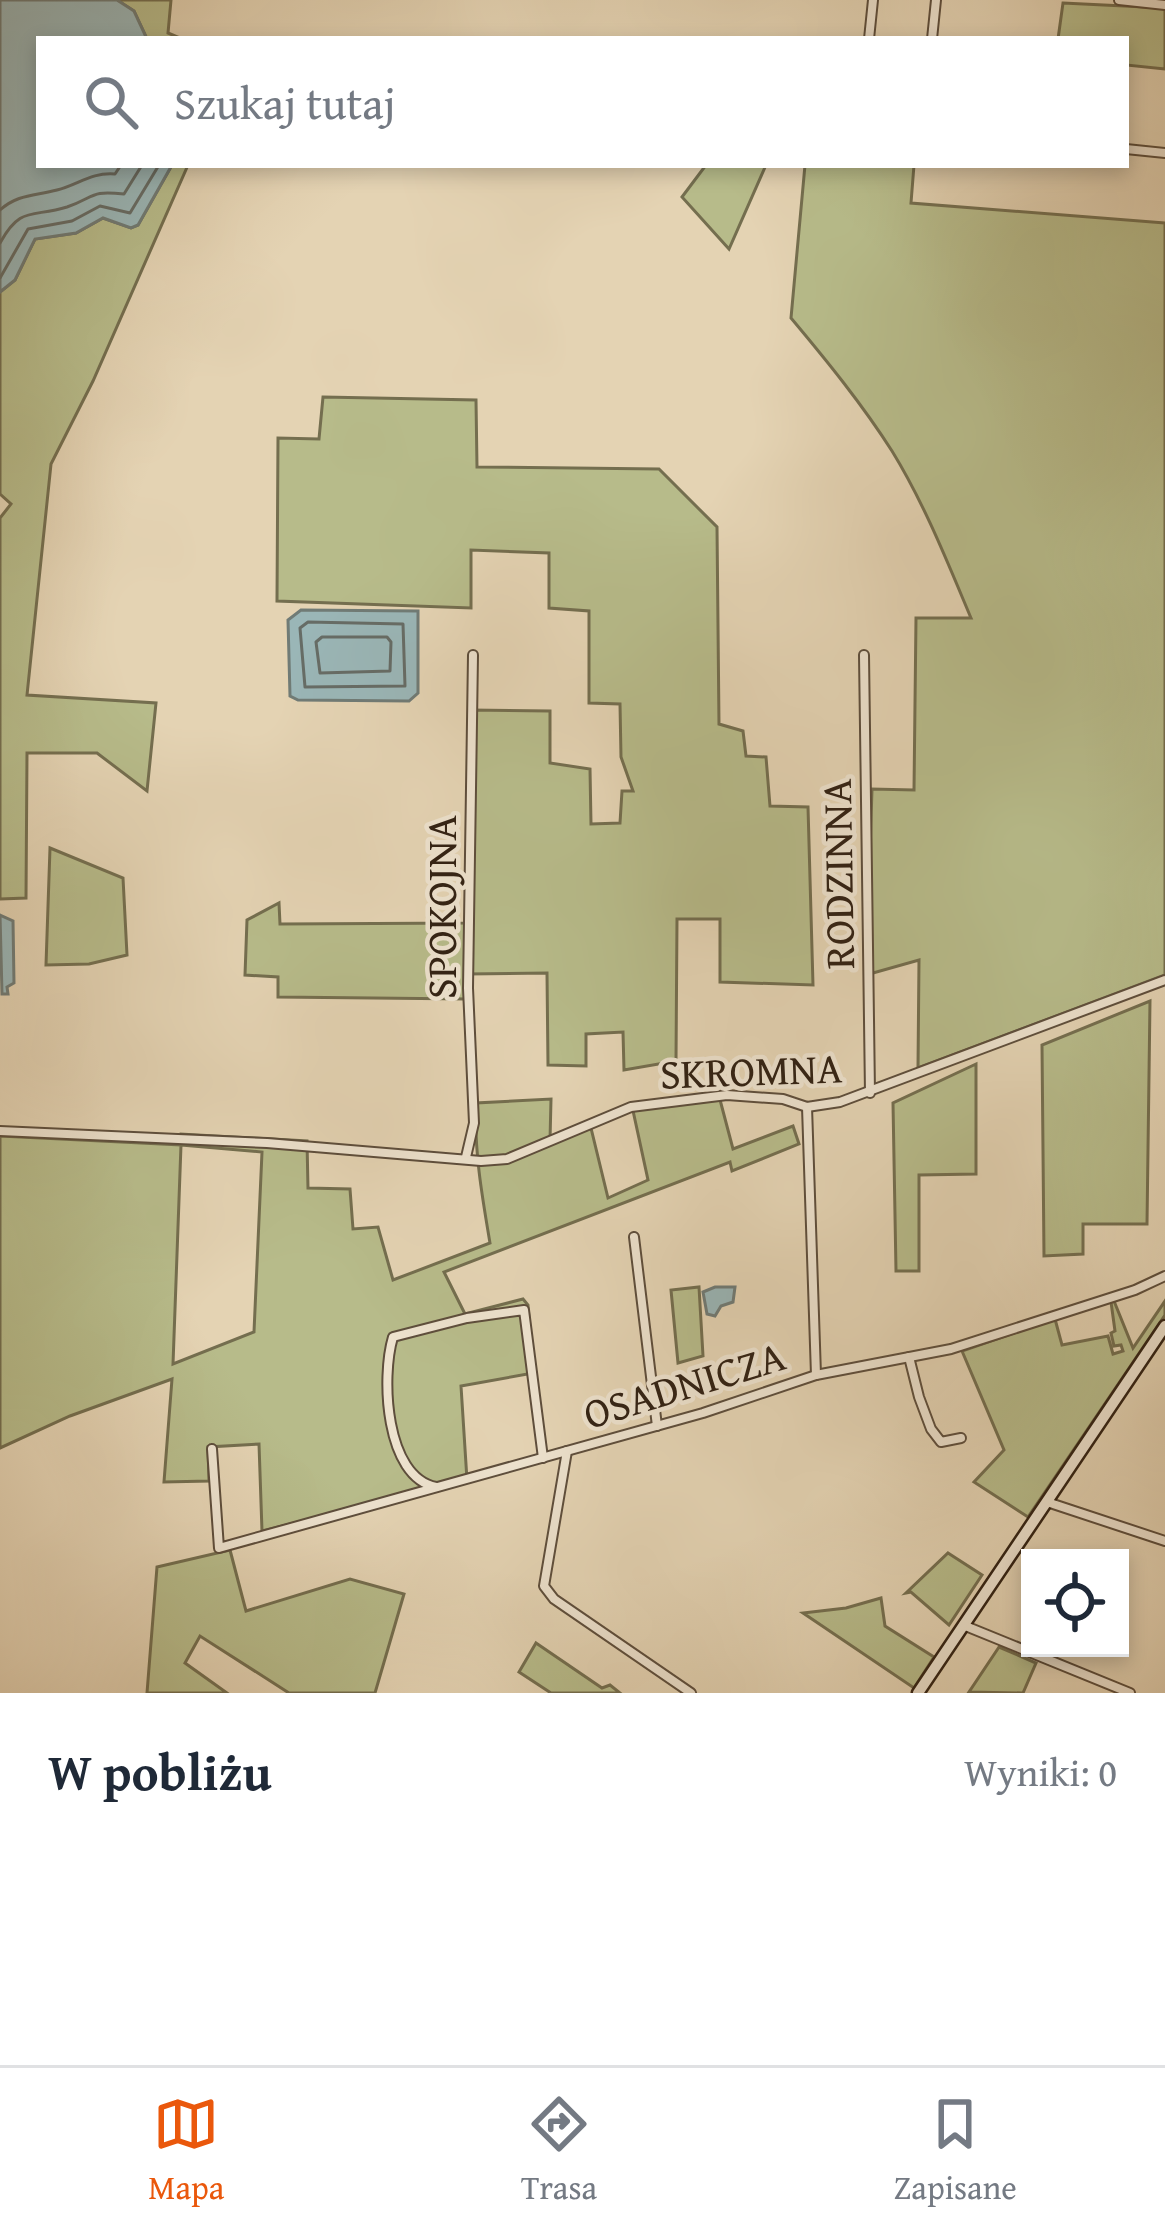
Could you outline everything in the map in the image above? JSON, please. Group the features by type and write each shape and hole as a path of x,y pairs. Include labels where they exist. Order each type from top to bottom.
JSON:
{"street":[{"path":"869,36 873,0"},
{"path":"932,36 936,0"},
{"path":"1119,0 1165,5"},
{"path":"1129,149 1165,153"},
{"name":"SPOKOJNA","path":"466,1157 474,1123 468,988 472,655"},
{"name":"RODZINNA","path":"864,655 870,1093"},
{"name":"SKROMNA","path":"0,1131 186,1138 507,1160 631,1106 727,1095 783,1099 807,1107 870,1093 1165,980"},
{"path":"807,1107 816,1375"},
{"path":"634,1237 656,1426"},
{"name":"OSADNICZA","path":"212,1449 219,1548 656,1426 816,1375 951,1348 1089,1306 1165,1276"},
{"path":"437,1487 421,1484 412,1475 394,1442 388,1355 393,1337 466,1318 524,1310 543,1458"},
{"path":"918,1693 1165,1326"},
{"path":"909,1357 931,1429 941,1442 961,1438"},
{"path":"567,1451 544,1586 554,1599 691,1693"},
{"path":"1047,1502 1165,1541"},
{"path":"963,1625 1130,1693"}],"green space":[{"path":"117,0 171,0 168,33 175,36 146,36 134,11"},
{"path":"1063,3 1165,8 1165,69 1129,65 1129,36 1058,36"},
{"path":"170,168 187,168 51,464 27,695 156,703 147,791 97,753 27,753 26,898 0,899 0,518 11,504 0,494 0,292 15,280 35,239 76,233 103,218 131,228 138,225"},
{"path":"704,168 765,168 729,249 682,197"},
{"path":"805,168 914,168 911,203 1165,223 1165,975 918,1068 919,960 866,975 872,789 914,790 916,618 971,618 925,512 892,451 791,318"},
{"path":"323,397 476,400 477,467 659,469 717,527 719,724 743,731 746,756 766,757 770,806 808,807 813,985 720,982 720,919 677,919 676,1061 624,1070 623,1032 586,1034 586,1066 548,1065 547,973 467,974 467,999 278,997 278,977 245,975 247,920 279,903 280,924 470,923 471,710 550,711 550,763 590,769 591,824 620,823 622,791 633,791 621,757 620,704 589,703 589,611 549,608 549,553 471,550 471,608 277,601 278,438 319,439"},
{"path":"50,848 123,878 127,955 89,964 46,965"},
{"path":"1150,1001 1147,1224 1083,1224 1083,1254 1044,1256 1042,1045"},
{"path":"976,1064 976,1174 919,1175 919,1271 896,1271 893,1103"},
{"path":"719,1096 733,1149 793,1126 799,1144 732,1171 730,1162 444,1272 465,1314 523,1299 528,1305 533,1373 461,1386 467,1480 262,1531 259,1444 208,1447 209,1481 164,1482 172,1379 70,1416 0,1448 0,1136 180,1145 181,1134 307,1141 308,1188 350,1189 353,1229 378,1227 393,1280 490,1243 477,1156 476,1103 551,1099 550,1141 590,1124 608,1198 648,1180 632,1106","holes":["181,1145 262,1152 254,1332 173,1364"]},
{"path":"699,1287 703,1356 678,1363 671,1290"},
{"path":"1114,1301 1133,1348 1165,1301 1165,1315 1028,1517 974,1482 1004,1450 962,1351 1055,1319 1062,1345 1108,1336 1113,1354 1123,1351 1121,1345 1114,1346 1111,1333 1115,1331"},
{"path":"230,1550 246,1611 350,1579 404,1594 375,1693 289,1693 200,1636 185,1663 227,1693 147,1693 157,1567"},
{"path":"948,1553 982,1575 949,1625 911,1592 906,1593"},
{"path":"881,1598 885,1626 934,1657 914,1688 803,1613"},
{"path":"536,1643 602,1688 610,1685 620,1693 551,1693 519,1672"},
{"path":"999,1647 1036,1663 1023,1693 969,1692"}],"water":[{"path":"0,0 117,0 134,11 146,36 36,36 36,168 170,168 138,225 131,228 103,218 76,233 35,239 15,280 0,292"},
{"path":"301,610 418,611 418,693 409,701 298,700 290,696 288,620"},
{"path":"0,915 13,921 14,983 7,987 8,994 2,994"},
{"path":"735,1287 733,1302 721,1306 715,1316 707,1314 703,1292"}]}
